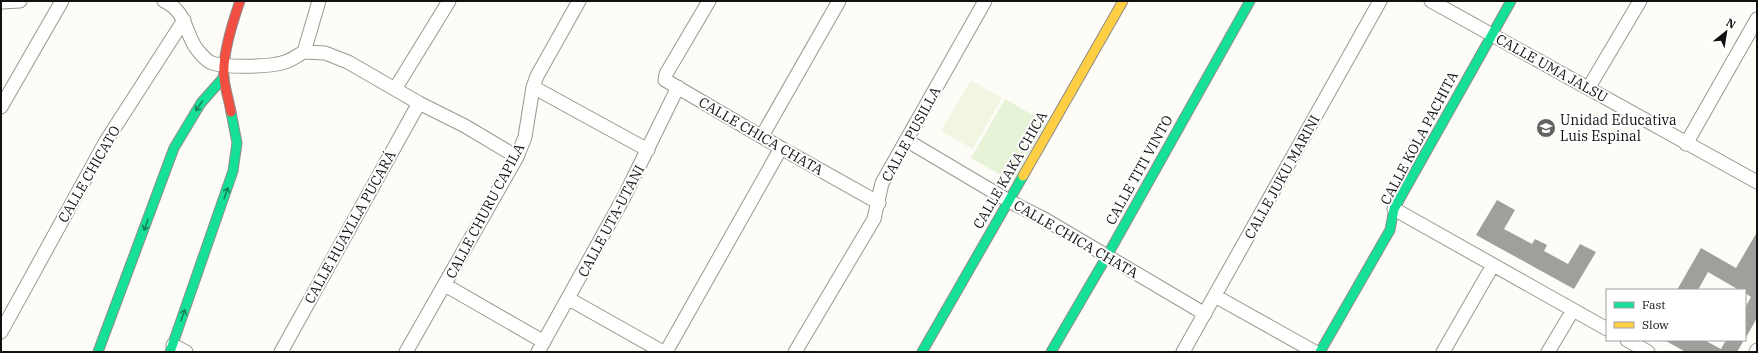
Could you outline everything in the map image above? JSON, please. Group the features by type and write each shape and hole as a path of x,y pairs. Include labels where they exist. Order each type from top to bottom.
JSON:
{"street":[{"path":"1,2 20,1"},
{"path":"1,107 62,1"},
{"path":"164,1 173,5 184,20 195,46 210,62 224,71 268,66 287,62 304,52 325,53 348,62 517,157"},
{"path":"186,352 171,348 233,171 237,143 224,71 234,20 240,1"},
{"path":"304,52 319,1"},
{"path":"395,89 449,1"},
{"name":"CALLE CHURU CAPILA","path":"406,352 517,157 525,137 533,87 543,63 579,1"},
{"name":"CALLE CHICA CHATA","path":"709,1 666,74 665,80 879,203"},
{"path":"762,136 839,1"},
{"name":"CALLE PUSILLA","path":"795,352 874,219 879,203 882,183 985,1"},
{"name":"CALLE KAKA CHICA","path":"922,352 1122,1"},
{"name":"CALLE TITI VINTO","path":"1050,352 1107,256 1250,1"},
{"name":"CALLE UMA JALSU","path":"1431,1 1589,87 1686,144 1757,182"},
{"name":"CALLE KOLA PACHITA","path":"1320,352 1390,230 1394,209 1512,1"},
{"path":"1589,87 1640,1"},
{"name":"CALLE JUKU MARINI","path":"1183,352 1376,2"},
{"name":"CALLE CHICATO","path":"1,332 106,141 184,20"},
{"path":"1686,144 1757,20"},
{"path":"98,352 174,148 201,103 224,71"},
{"path":"533,87 648,150"},
{"name":"CALLE UTA-UTANI","path":"542,347 648,150 678,87"},
{"name":"CALLE HUAYLLA PUCARÁ","path":"281,352 419,103"},
{"name":"CALLE CHICA CHATA","path":"906,140 1205,314"},
{"path":"569,298 664,352 781,148"},
{"path":"1394,209 1606,328"},
{"path":"1443,352 1493,265"},
{"path":"445,285 542,347"},
{"path":"1215,296 1316,352"},
{"path":"1548,352 1573,310"},
{"path":"1629,341 1648,352"}],"green space":[{"path":"971,80 1002,98 973,149 941,131"},
{"path":"1005,99 1055,128 1022,187 971,158"}],"building":[{"path":"1497,200 1515,210 1504,229 1532,244 1535,239 1547,245 1544,251 1568,264 1580,244 1596,252 1574,289 1476,235"},
{"path":"1757,232 1757,318 1746,337 1746,306 1751,297 1746,294 1746,289 1737,289 1708,272 1699,289 1678,289 1701,248 1736,268"},
{"path":"1666,341 1706,341 1721,349 1725,341 1743,341 1737,352 1686,352"}],"traffic: fast":[{"path":"1051,352 1107,256 1250,1"},
{"path":"1320,352 1390,230 1394,209 1511,1"},
{"path":"98,352 174,148 201,103 224,77"},
{"path":"170,352 233,171 237,143 231,112"},
{"path":"922,352 1023,176"}],"traffic: slow":[{"path":"1023,176 1123,1"}],"traffic: jam":[{"path":"231,112 224,69 229,39 240,1"}],"place":[{"name":"Unidad Educativa Luis Espinal","path":"1546,128"}]}
